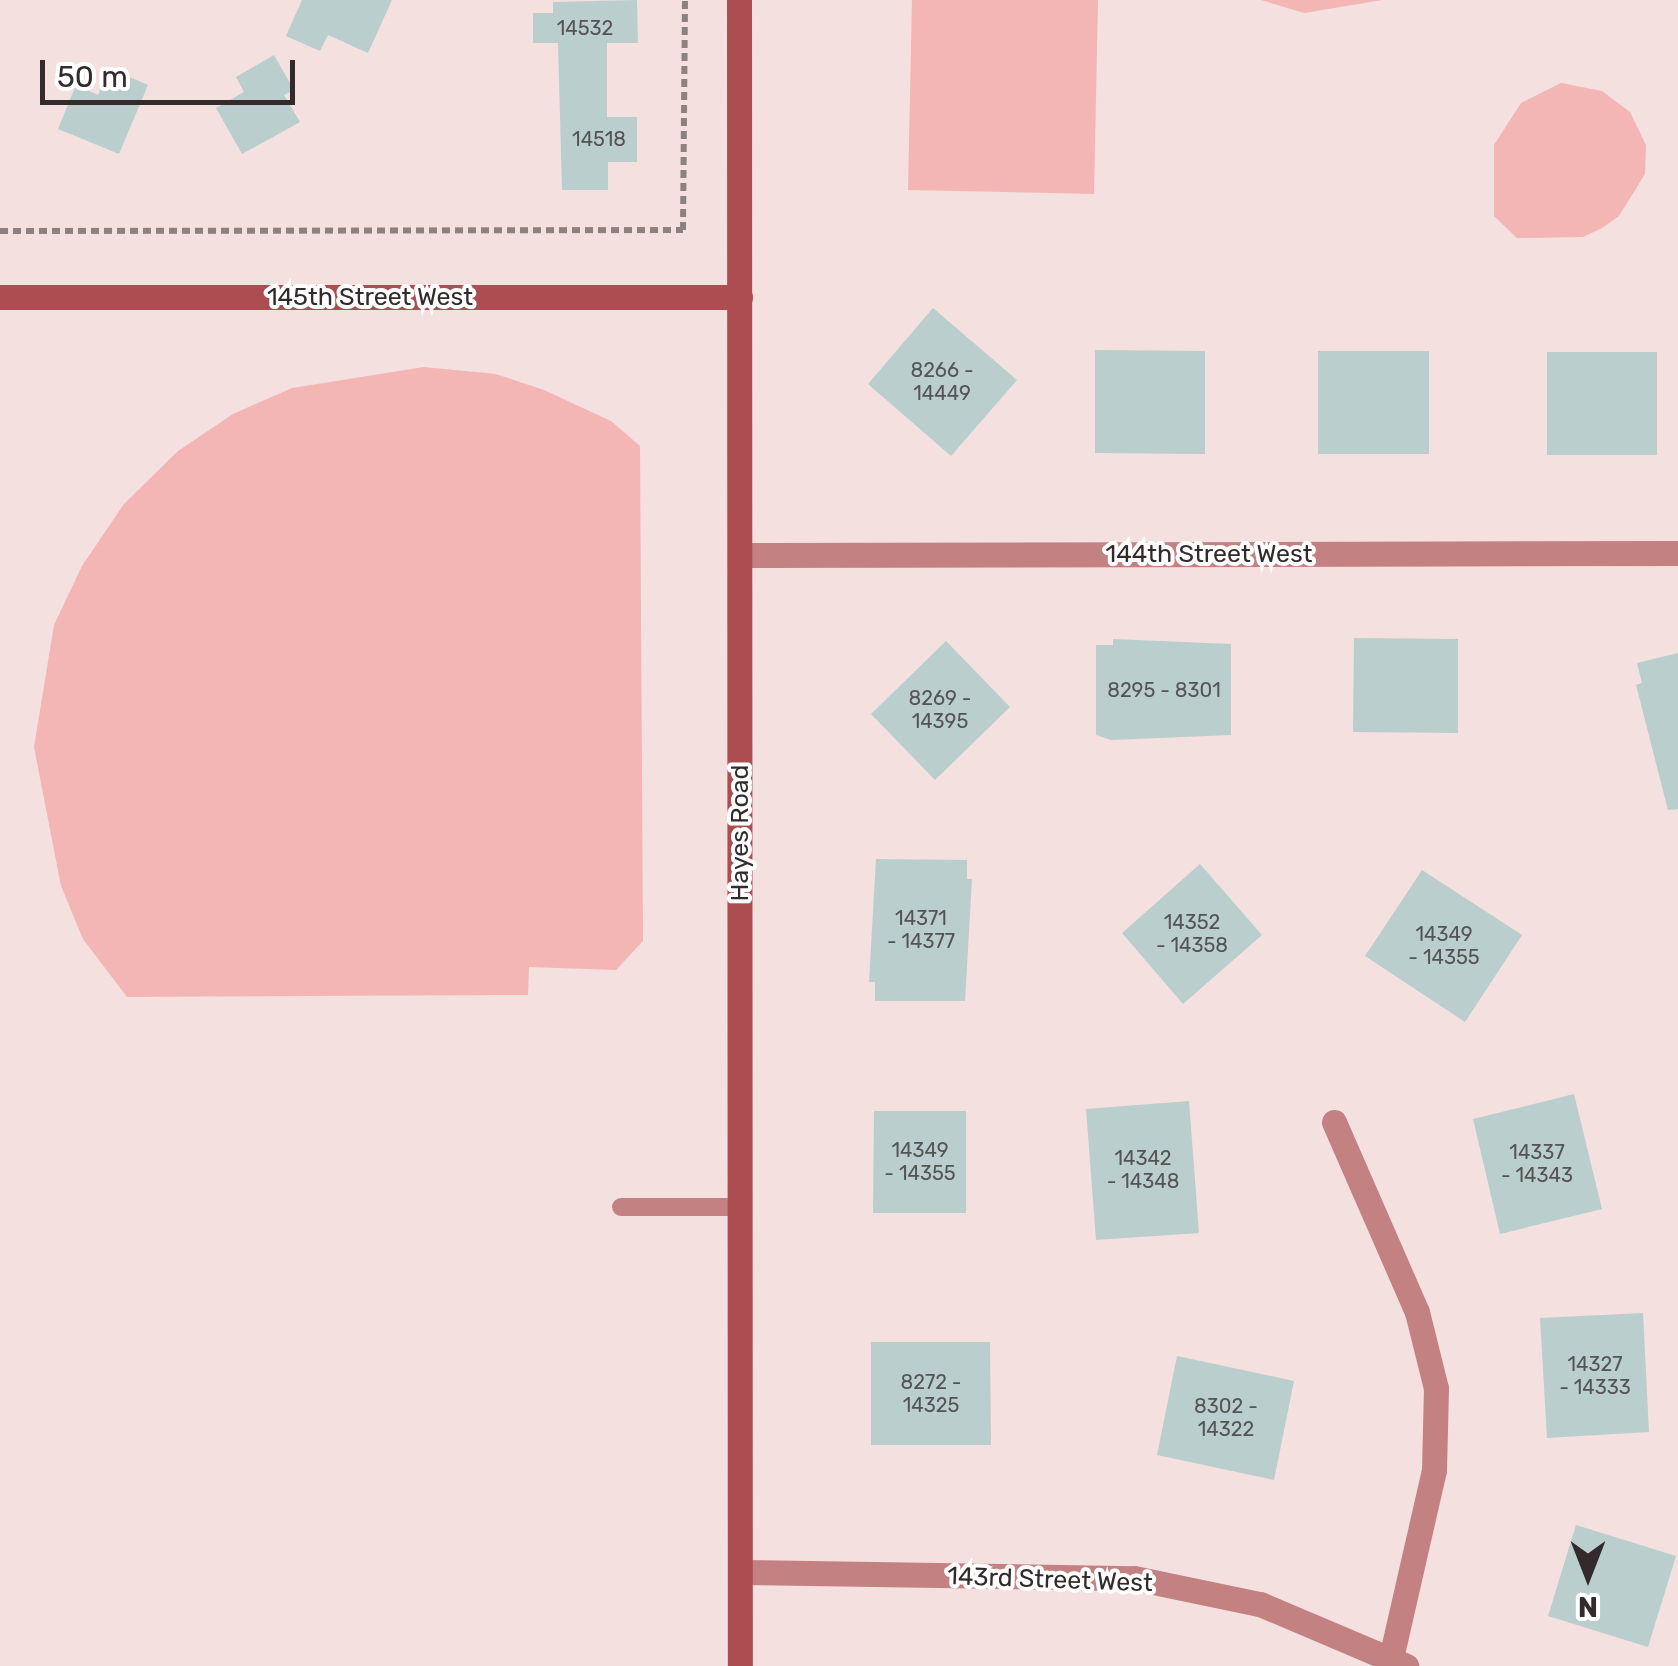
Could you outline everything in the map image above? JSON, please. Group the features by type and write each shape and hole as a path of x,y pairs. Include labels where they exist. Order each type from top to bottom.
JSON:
{"street":[{"name":"Hayes Road","path":"739,0 740,1666"},
{"name":"145th Street West","path":"0,298 740,296"},
{"name":"144th Street West","path":"740,556 1678,552"},
{"path":"1334,1122 1417,1312 1436,1388 1434,1470 1396,1664"},
{"name":"143rd Street West","path":"740,1572 1134,1578 1260,1604 1396,1664"}],"lane":[{"path":"621,1208 740,1207"}],"path":[{"path":"0,231 683,230 685,0"}],"shaded area":[{"path":"912,0 1098,0 1094,194 908,190"},
{"path":"1261,0 1382,0 1304,13"},
{"path":"1561,83 1602,91 1630,112 1646,145 1645,174 1619,216 1602,228 1583,237 1517,238 1494,216 1494,145 1521,103"},
{"path":"424,367 496,374 544,390 611,421 640,446 643,941 616,970 529,967 528,995 127,997 83,939 61,886 34,747 54,625 82,566 124,504 178,451 233,414 292,388"}],"building":[{"path":"302,0 392,0 368,53 328,35 320,51 286,36"},
{"path":"637,0 638,43 607,43 607,117 637,117 637,162 608,162 608,190 562,190 558,43 533,43 533,13 553,13 553,2"},
{"path":"274,55 294,90 284,95 300,122 242,154 216,108 244,92 236,77"},
{"path":"109,68 148,85 119,154 58,129 76,85 98,95"},
{"path":"933,308 1017,380 951,456 868,384"},
{"path":"1095,350 1205,351 1205,454 1095,453"},
{"path":"1318,351 1429,351 1429,454 1318,454"},
{"path":"1547,352 1657,352 1657,455 1547,455"},
{"path":"1354,638 1458,639 1458,733 1353,732"},
{"path":"1113,639 1231,644 1231,735 1111,740 1096,735 1096,645 1113,645"},
{"path":"946,641 1010,707 935,780 871,714"},
{"path":"1678,653 1678,809 1668,810 1636,685 1642,683 1637,663"},
{"path":"876,859 967,860 967,879 972,879 965,1001 875,1001 875,982 869,982"},
{"path":"1200,864 1262,935 1183,1004 1122,933"},
{"path":"1422,870 1522,935 1465,1022 1365,956"},
{"path":"1574,1094 1602,1209 1500,1234 1473,1119"},
{"path":"1189,1101 1199,1233 1096,1240 1086,1109"},
{"path":"874,1111 966,1111 966,1213 873,1213"},
{"path":"1643,1313 1649,1432 1547,1438 1540,1318"},
{"path":"871,1342 990,1342 991,1445 871,1445"},
{"path":"1177,1356 1294,1381 1274,1480 1157,1455"},
{"path":"1576,1525 1676,1556 1648,1647 1548,1616"}]}
